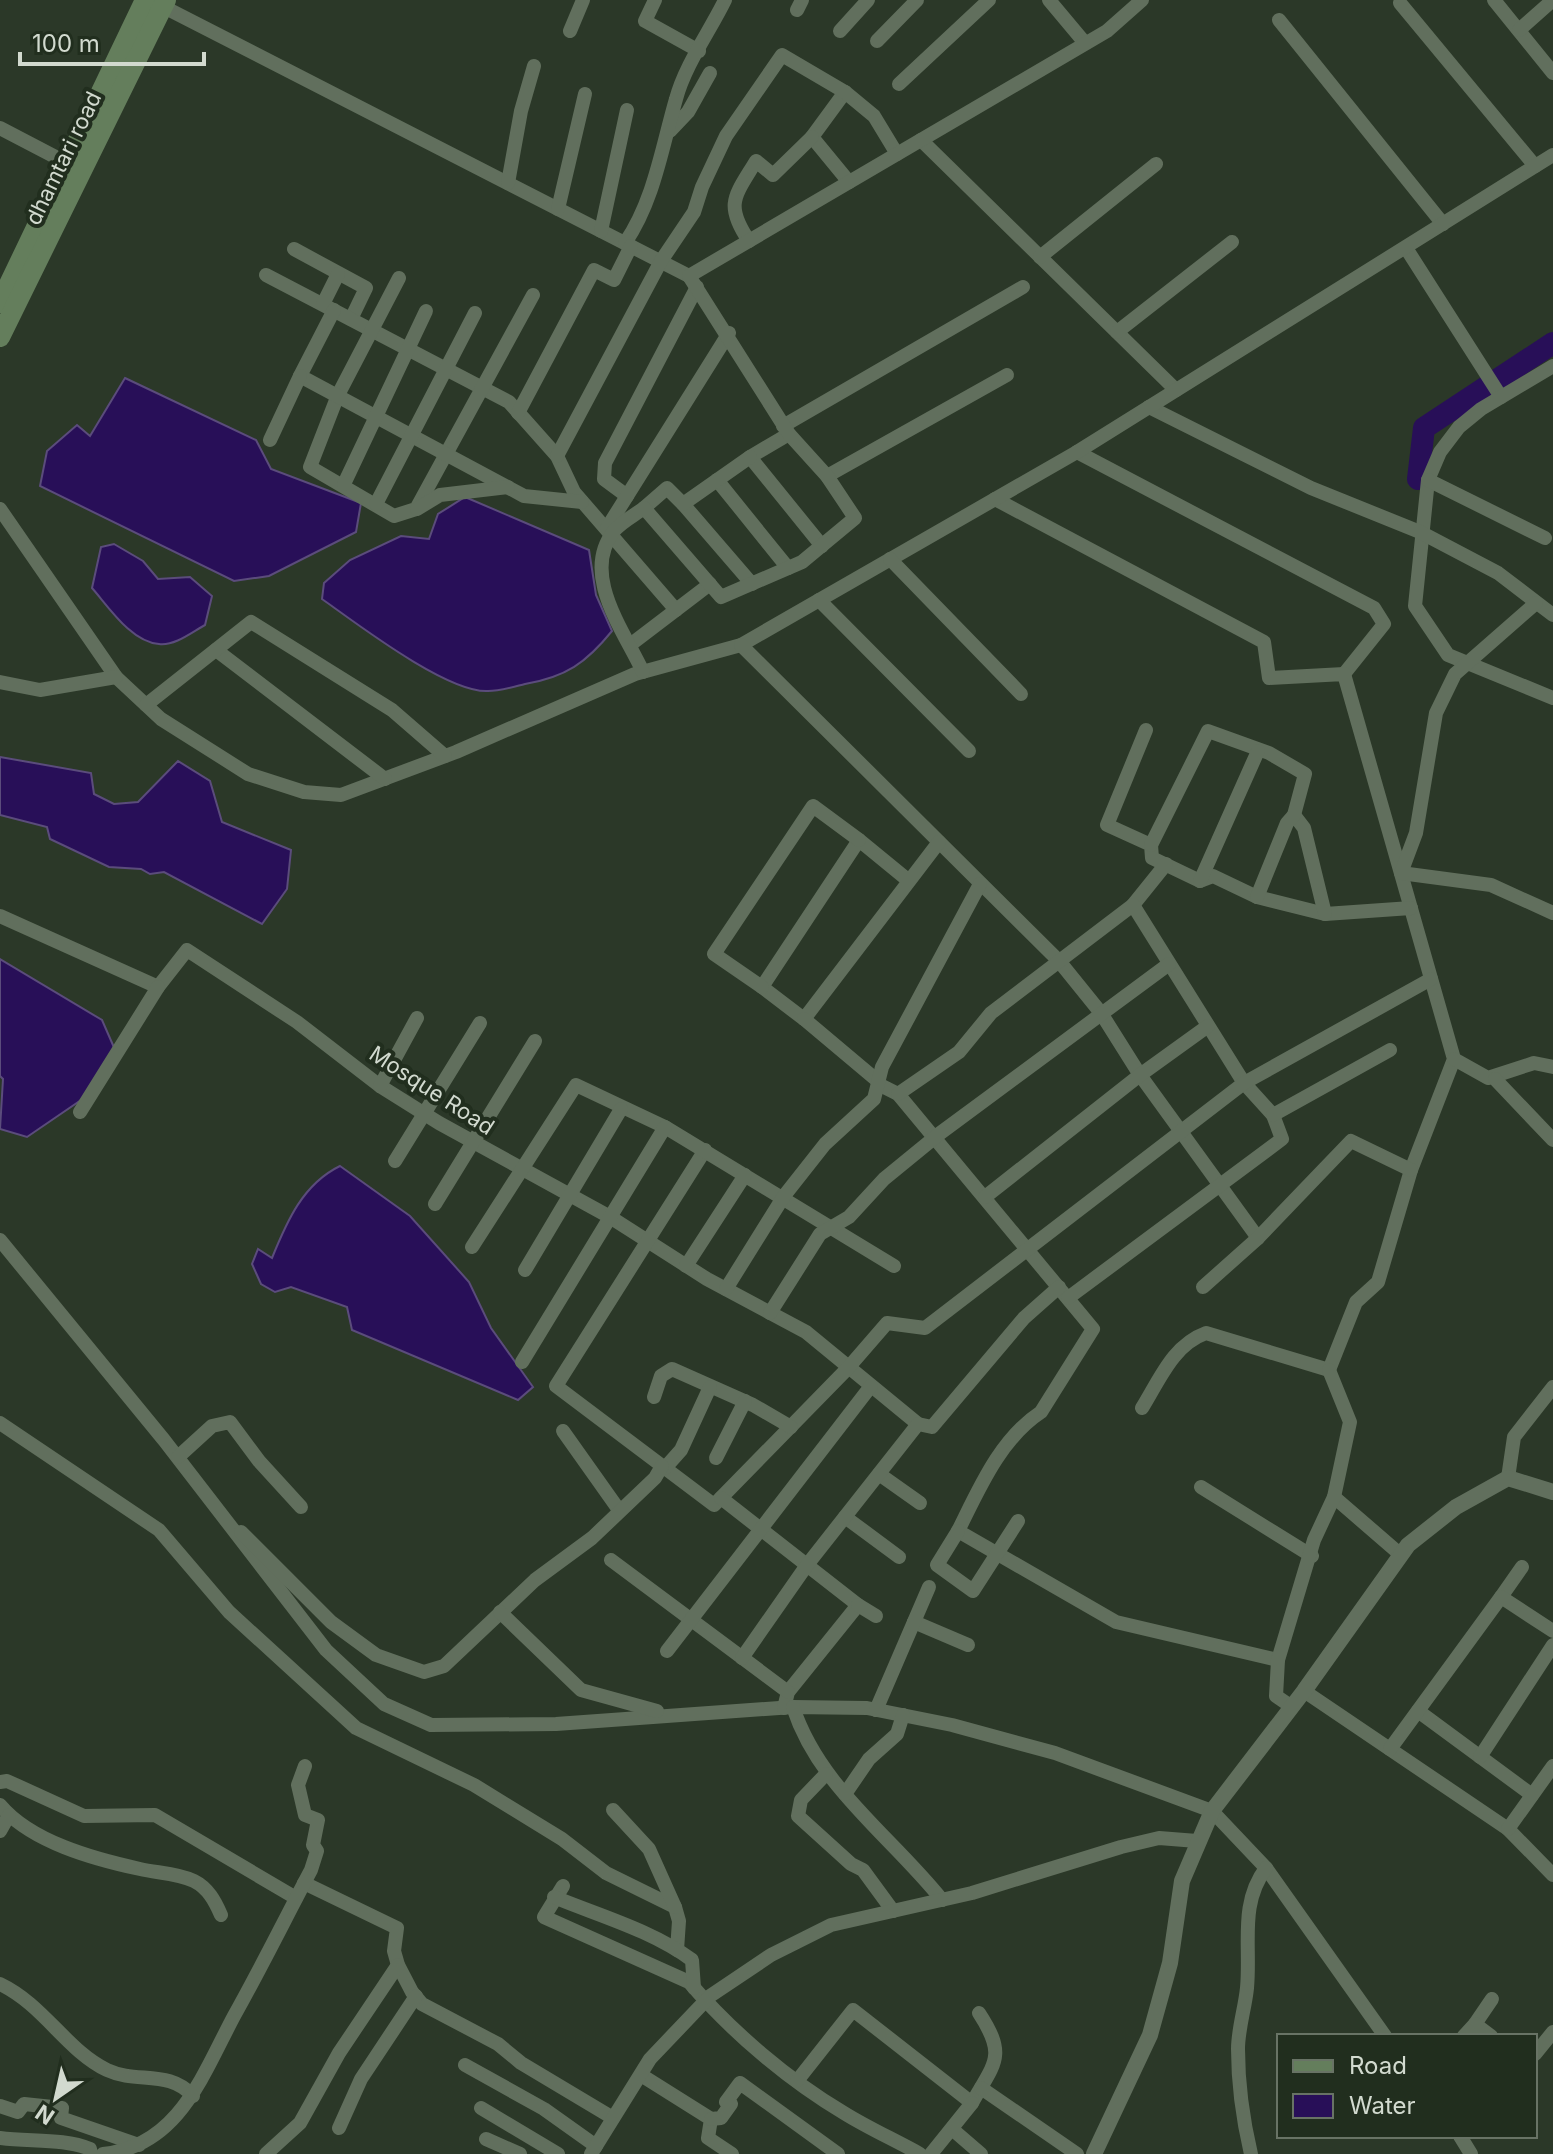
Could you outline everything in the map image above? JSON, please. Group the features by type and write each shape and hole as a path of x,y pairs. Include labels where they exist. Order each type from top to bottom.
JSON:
{"main road":[{"path":"0,301 67,163 156,2"},
{"name":"dhamtari road","path":"0,337 156,2"}],"street":[{"path":"570,31 583,0"},
{"path":"655,0 645,21 699,51"},
{"path":"518,413 594,270 614,280 670,132 676,97 725,0"},
{"path":"840,31 863,10 868,0"},
{"path":"877,41 917,0"},
{"path":"899,84 989,0"},
{"path":"1051,0 1085,43"},
{"path":"627,496 604,479 605,463 693,282 749,241 1107,31 1142,0"},
{"path":"1494,0 1553,73"},
{"path":"1519,30 1553,0"},
{"path":"156,2 661,261 693,282 729,333 786,430 827,476 855,518 802,562 721,597 644,508"},
{"path":"1400,3 1535,166"},
{"path":"1279,20 1443,224"},
{"path":"557,456 661,261 694,212 726,136 782,55 845,92 874,116 897,154"},
{"path":"508,183 521,111 534,66"},
{"path":"670,132 688,112 710,73"},
{"path":"749,241 732,209 733,201 756,161 773,175 812,137 845,92"},
{"path":"558,209 585,94"},
{"path":"601,231 627,110"},
{"path":"0,128 67,163"},
{"path":"812,137 849,182"},
{"path":"921,140 1176,390"},
{"path":"0,509 116,677 161,719 248,774 304,792 341,795 445,756 643,672 741,645 1077,452 1553,155"},
{"path":"1040,257 1156,164"},
{"path":"1117,332 1232,242"},
{"path":"1406,248 1501,397"},
{"path":"294,249 366,288 351,319"},
{"path":"270,440 300,376 338,274"},
{"path":"266,275 509,402 557,456 582,502 676,610"},
{"path":"399,278 338,395 310,467 344,484 394,516 416,509 440,495 508,487"},
{"path":"683,504 786,430 1023,287"},
{"path":"416,509 533,295"},
{"path":"344,484 426,311"},
{"path":"376,504 475,313"},
{"path":"643,672 600,582 602,551 627,496 729,333"},
{"path":"1553,366 1459,427 1440,452 1428,480 1420,532 1415,606 1448,655 1553,698"},
{"path":"827,476 1007,375"},
{"path":"300,376 524,496 582,502"},
{"path":"1149,407 1311,488 1420,532 1498,573 1531,595 1536,603 1553,615"},
{"path":"995,499 1264,642 1269,678 1344,674 1384,624 1374,608 1077,452"},
{"path":"750,457 822,546"},
{"path":"717,480 788,568"},
{"path":"1428,480 1545,538"},
{"path":"609,531 667,488 752,584"},
{"path":"890,559 1021,694"},
{"path":"630,645 710,584"},
{"path":"819,600 969,751"},
{"path":"1401,873 1416,833 1436,713 1455,674 1536,603"},
{"path":"146,705 251,622 392,710 445,756"},
{"path":"741,645 1059,961 1101,1013 1140,1075 1222,1183 1258,1238"},
{"path":"216,650 385,779"},
{"path":"1292,1707 1276,1696 1278,1660 1312,1556 1314,1540 1334,1497 1350,1422 1329,1370 1356,1302 1378,1282 1411,1170 1454,1059 1344,674"},
{"path":"0,682 40,690 116,677"},
{"path":"1146,730 1107,825 1151,845"},
{"path":"1257,897 1287,823 1294,815 1305,774 1208,731 1151,845 1152,858 1200,881 1213,876 1257,897 1325,914 1348,915 1411,908"},
{"path":"1200,881 1258,751"},
{"path":"909,881 813,806 714,954 804,1019 878,1083 898,1094 1093,1329 1041,1412 1028,1420 987,1472 937,1565 973,1591 1018,1521"},
{"path":"1294,815 1304,828 1325,914"},
{"path":"762,987 859,840"},
{"path":"804,1019 939,842"},
{"path":"898,1094 959,1052 991,1013 1133,905 1166,864"},
{"path":"1401,873 1491,885 1553,913"},
{"path":"726,1289 784,1196 825,1144 874,1099 882,1067 980,884"},
{"path":"742,1658 807,1565 918,1424 932,1427 1024,1318 1282,1139 1273,1115 1244,1083 1133,905"},
{"path":"0,916 158,987 80,1112"},
{"name":"Mosque Road","path":"158,987 187,950 297,1022 380,1086 521,1170 610,1217 686,1266 806,1332 918,1424"},
{"path":"770,1313 820,1234 849,1217 884,1179 934,1137 1169,964"},
{"path":"705,1150 556,1386 714,1505 848,1368 887,1323 925,1328 1244,1083 1431,979"},
{"path":"380,1086 417,1018"},
{"path":"395,1161 480,1023"},
{"path":"985,1197 1140,1075 1208,1026"},
{"path":"435,1204 535,1041"},
{"path":"1273,1115 1390,1050"},
{"path":"1454,1059 1495,1079 1534,1063 1553,1067"},
{"path":"1495,1079 1553,1140"},
{"path":"472,1247 576,1085 621,1109 665,1127 784,1196 894,1266"},
{"path":"525,1270 621,1109"},
{"path":"522,1362 665,1127"},
{"path":"1203,1287 1258,1238 1351,1141 1411,1170"},
{"path":"686,1266 745,1175"},
{"path":"0,1240 178,1457 326,1650 384,1704 431,1725 556,1724 788,1702 903,1715 1055,1753 1212,1811 1266,1868 1384,2034"},
{"path":"1142,1408 1175,1353 1192,1338 1206,1333 1329,1370"},
{"path":"654,1397 661,1376 672,1369 745,1401 791,1427"},
{"path":"667,1651 871,1386"},
{"path":"225,1519 257,1545 331,1622 376,1655 424,1672 444,1666 535,1580 592,1538 655,1478 681,1450 710,1387"},
{"path":"1508,1478 1514,1437 1553,1387"},
{"path":"716,1458 745,1401"},
{"path":"178,1457 212,1426 230,1422 259,1461 301,1507"},
{"path":"0,1423 159,1530 229,1612 356,1728 474,1785 562,1839 606,1873 675,1907"},
{"path":"563,1431 619,1510"},
{"path":"879,1474 920,1503"},
{"path":"1094,2154 1150,2035 1170,1963 1182,1881 1212,1811 1304,1691 1401,1555 1456,1507 1508,1478 1553,1492"},
{"path":"1201,1487 1312,1556"},
{"path":"1334,1497 1401,1555"},
{"path":"721,1498 876,1616"},
{"path":"845,1517 899,1557"},
{"path":"958,1531 1116,1622 1278,1660"},
{"path":"611,1560 742,1658 788,1702 801,1734 826,1774 870,1824 907,1857 942,1900"},
{"path":"1390,1749 1522,1567"},
{"path":"876,1710 929,1587"},
{"path":"1501,1597 1553,1631"},
{"path":"788,1702 858,1605"},
{"path":"500,1612 581,1690 673,1715"},
{"path":"914,1622 968,1645"},
{"path":"1480,1757 1553,1645"},
{"path":"1304,1691 1508,1829 1553,1875"},
{"path":"1418,1711 1532,1795"},
{"path":"845,1794 869,1759 897,1734 903,1715"},
{"path":"103,2154 139,2149 193,2096 304,1883 318,1847 313,1845 318,1820 305,1815 298,1785 305,1766"},
{"path":"1508,1829 1553,1766"},
{"path":"826,1774 801,1800 798,1816 851,1864 863,1870 893,1911"},
{"path":"0,1782 7,1781 84,1816 155,1815 296,1898"},
{"path":"0,1831 5,1810 42,1836 108,1863 195,1882 209,1892 221,1915"},
{"path":"613,1810 649,1849 679,1921 677,1950"},
{"path":"465,2065 544,2109 594,2150 650,2059 706,2002 771,1955 831,1925 942,1900 1121,1847 1159,1838 1197,1841"},
{"path":"1251,2154 1241,2103 1238,2047 1247,1985 1247,1919 1255,1883 1266,1868"},
{"path":"304,1883 397,1928 394,1951 398,1965 416,1996 435,2012 498,2044 521,2063 613,2118"},
{"path":"694,1988 692,1960 558,1892 544,1917 663,1969 694,1988 797,2081 844,2114 920,2154"},
{"path":"266,2154 300,2123 339,2053 398,1965"},
{"path":"0,1984 34,2006 85,2056 105,2069 140,2079 170,2079 184,2086 193,2096"},
{"path":"339,2128 361,2079 416,1996"},
{"path":"1466,2034 1492,1999"},
{"path":"797,2081 853,2010 972,2103"},
{"path":"931,2154 972,2103 997,2055 996,2039 979,2013"},
{"path":"1475,2024 1488,2034"},
{"path":"1537,2052 1553,2032"},
{"path":"641,2075 711,2119 721,2118 731,2104 726,2102 740,2083 838,2154"},
{"path":"981,2088 1077,2154"},
{"path":"0,2106 18,2112 24,2104 62,2108 61,2118 139,2149"},
{"path":"481,2108 558,2154"},
{"path":"711,2119 708,2138 732,2154"},
{"path":"952,2129 981,2154"},
{"path":"0,2138 56,2144 73,2141 90,2149 91,2154"},
{"path":"486,2139 520,2154"}],"water":[{"path":"125,378 256,440 271,469 361,503 356,532 269,576 234,581 40,486 47,451 77,425 90,436"},
{"path":"465,497 589,550 596,595 612,631 574,667 552,677 506,689 470,689 402,655 322,599 324,583 350,560 401,536 429,539 438,514"},
{"path":"114,544 143,561 158,579 190,577 212,596 205,625 165,644 149,642 130,630 92,588 101,547"},
{"path":"0,757 91,773 94,794 114,804 138,802 178,761 210,781 222,822 291,850 287,889 262,924 164,872 150,874 141,869 109,867 50,839 47,827 0,815"},
{"path":"0,959 102,1020 116,1052 84,1098 27,1137 0,1129 3,1079 0,1076"},
{"path":"340,1166 410,1216 469,1282 491,1328 533,1387 518,1400 352,1330 347,1307 291,1287 275,1292 261,1284 252,1264 258,1249 272,1258 290,1217 306,1193"}],"waterway":[{"path":"1418,479 1424,428 1553,343"}]}
